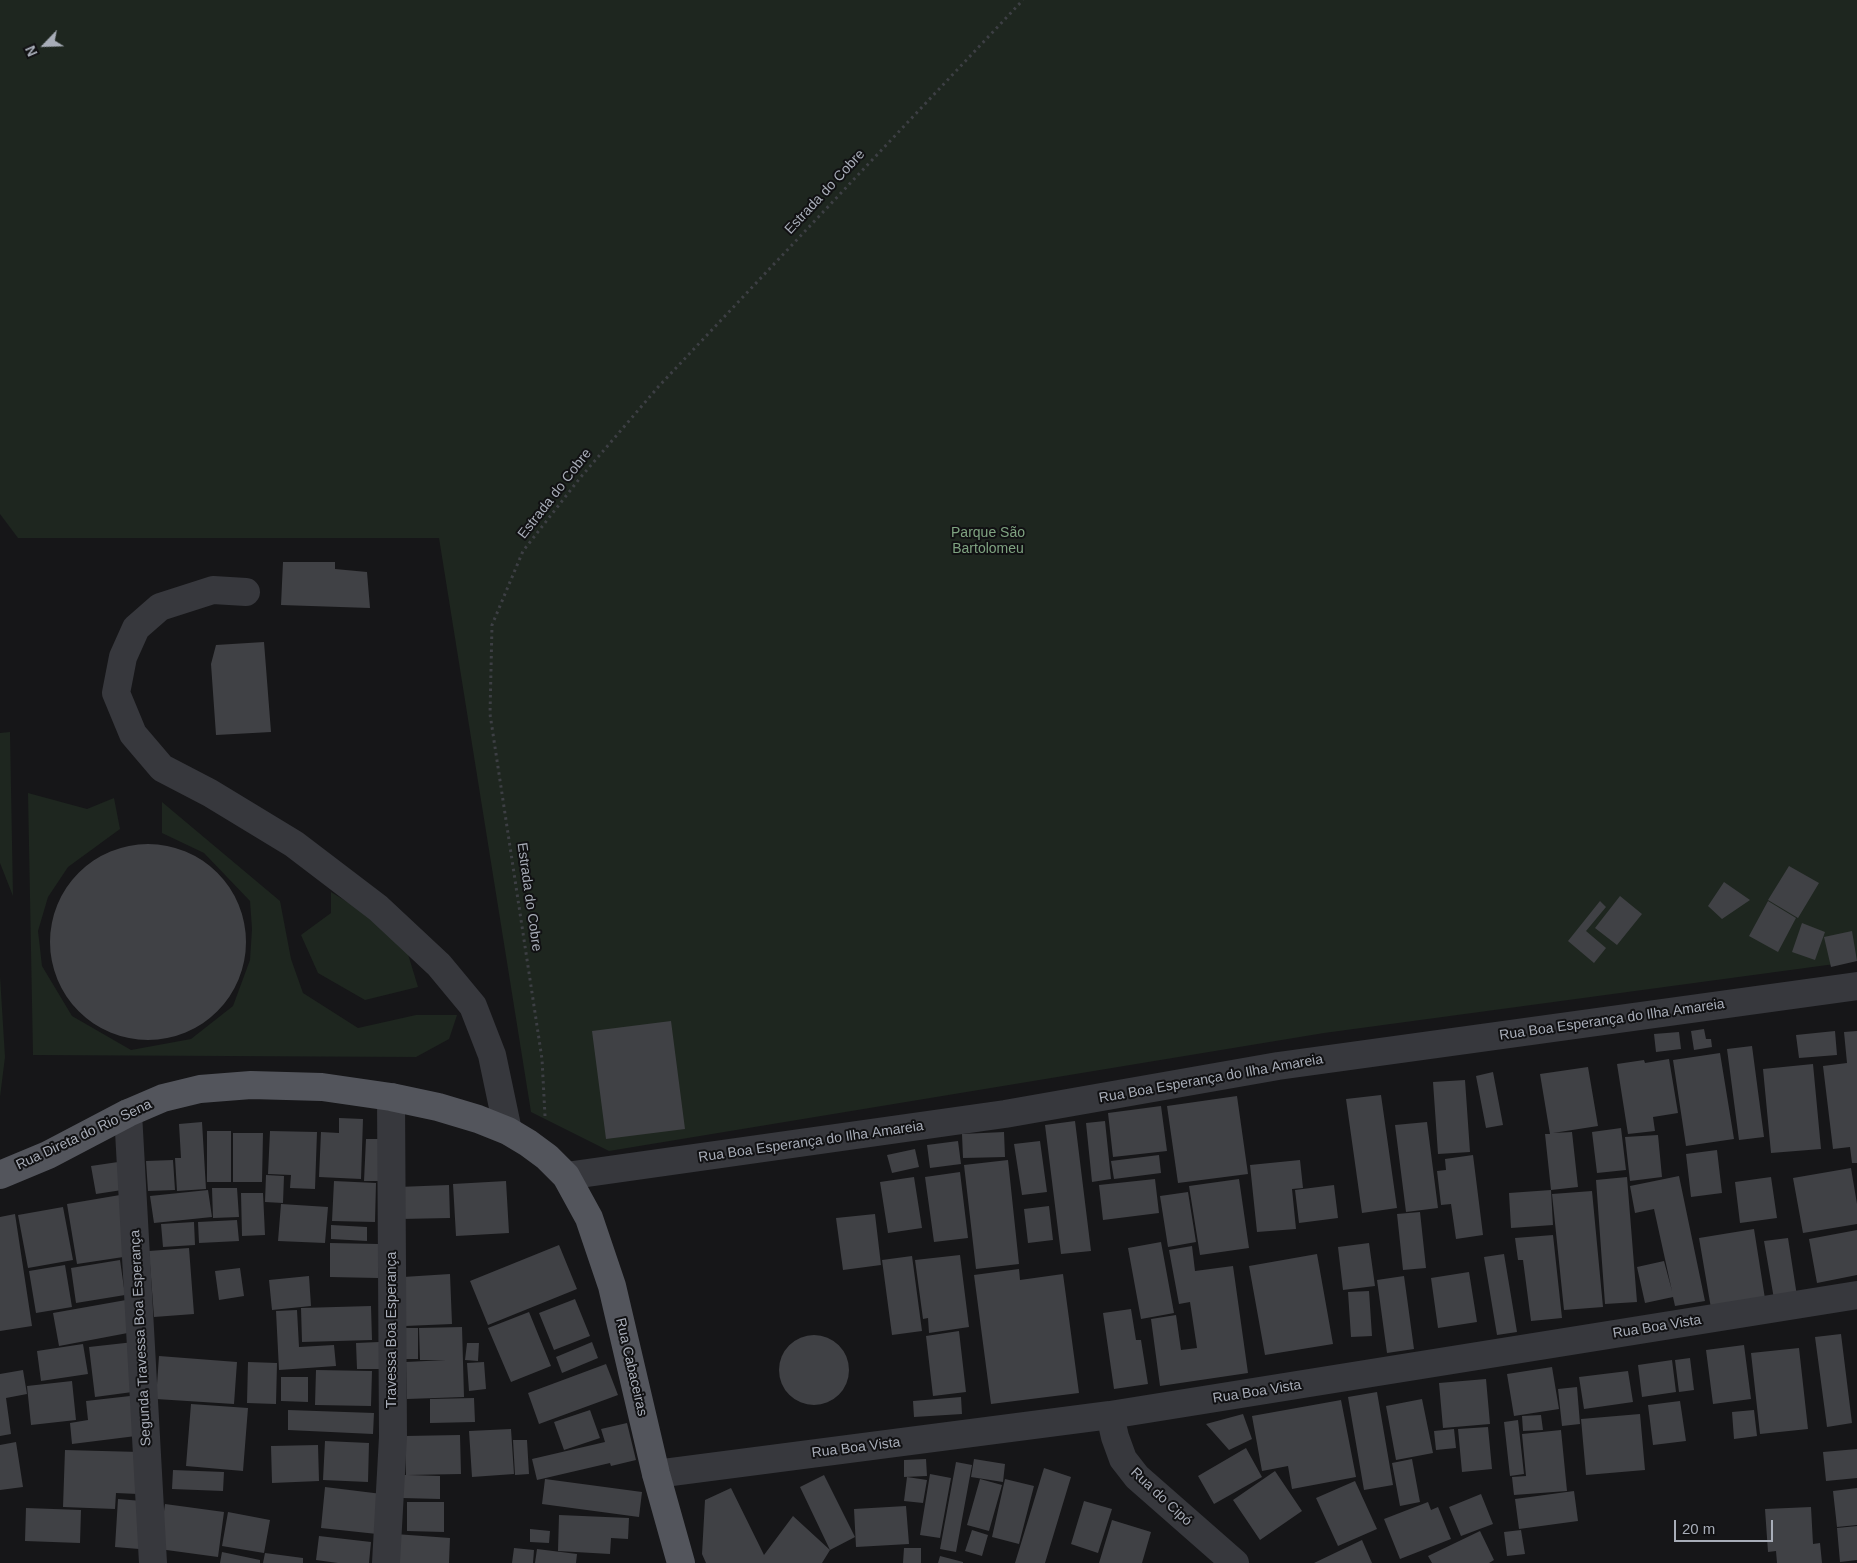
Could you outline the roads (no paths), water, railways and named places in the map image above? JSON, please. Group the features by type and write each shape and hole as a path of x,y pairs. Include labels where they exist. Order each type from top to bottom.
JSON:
{"main road":[{"name":"Rua Direta do Rio Sena","path":"0,1174 48,1155 128,1113 163,1098 200,1089 251,1085 322,1087 391,1097 438,1107 478,1119 508,1131 528,1142 547,1156 566,1176"},
{"name":"Rua Cabaceiras","path":"566,1176 589,1218 612,1286 656,1474 681,1563"}],"street":[{"path":"246,592 213,590 160,607 136,628 123,657 116,693 133,734 162,768 210,793 294,844 378,908 439,965 473,1006 492,1055 508,1131"},
{"name":"Rua Boa Esperança do Ilha Amareia","path":"566,1176 1005,1114 1278,1066 1857,986"},
{"name":"Travessa Boa Esperança","path":"386,1563 393,1437 391,1097"},
{"name":"Segunda Travessa Boa Esperança","path":"128,1113 153,1563"},
{"name":"Rua Boa Vista","path":"656,1474 1110,1415 1857,1295"},
{"name":"Rua do Cipó","path":"1110,1415 1115,1438 1123,1458 1136,1477 1235,1563"}],"park label":[{"name":"Parque São Bartolomeu","path":"988,542"}]}
